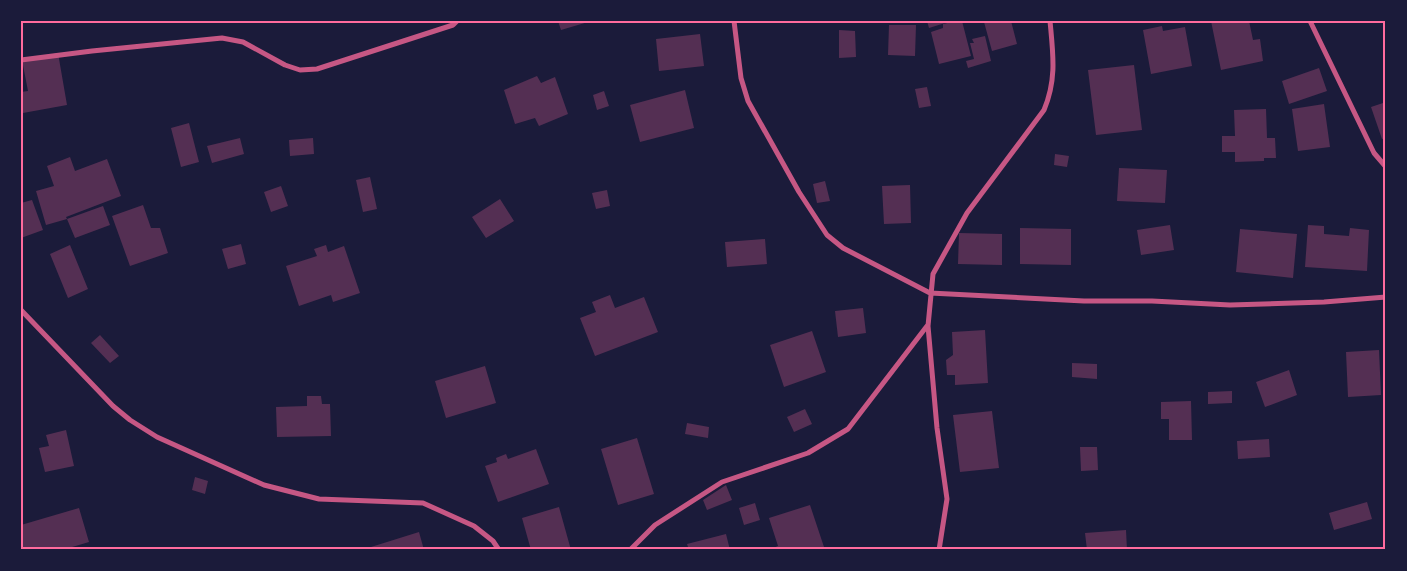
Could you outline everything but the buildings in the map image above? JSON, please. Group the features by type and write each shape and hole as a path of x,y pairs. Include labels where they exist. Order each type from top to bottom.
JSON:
{"street":[{"path":"21,60 222,38 243,42 285,65 300,70 317,69 453,24 457,21"},
{"path":"734,21 741,78 748,101 813,215 827,235 843,248 930,294 1230,305 1324,302 1386,297"},
{"path":"939,550 947,499 937,428 928,326 933,274 967,213 1044,110 1051,94 1054,63 1050,21"},
{"path":"1310,21 1374,153 1386,167"},
{"path":"21,310 113,406 130,420 157,437 264,485 319,499 423,503 474,526 493,541 499,550"},
{"path":"630,550 655,525 722,482 808,453 848,429 928,326"}]}
